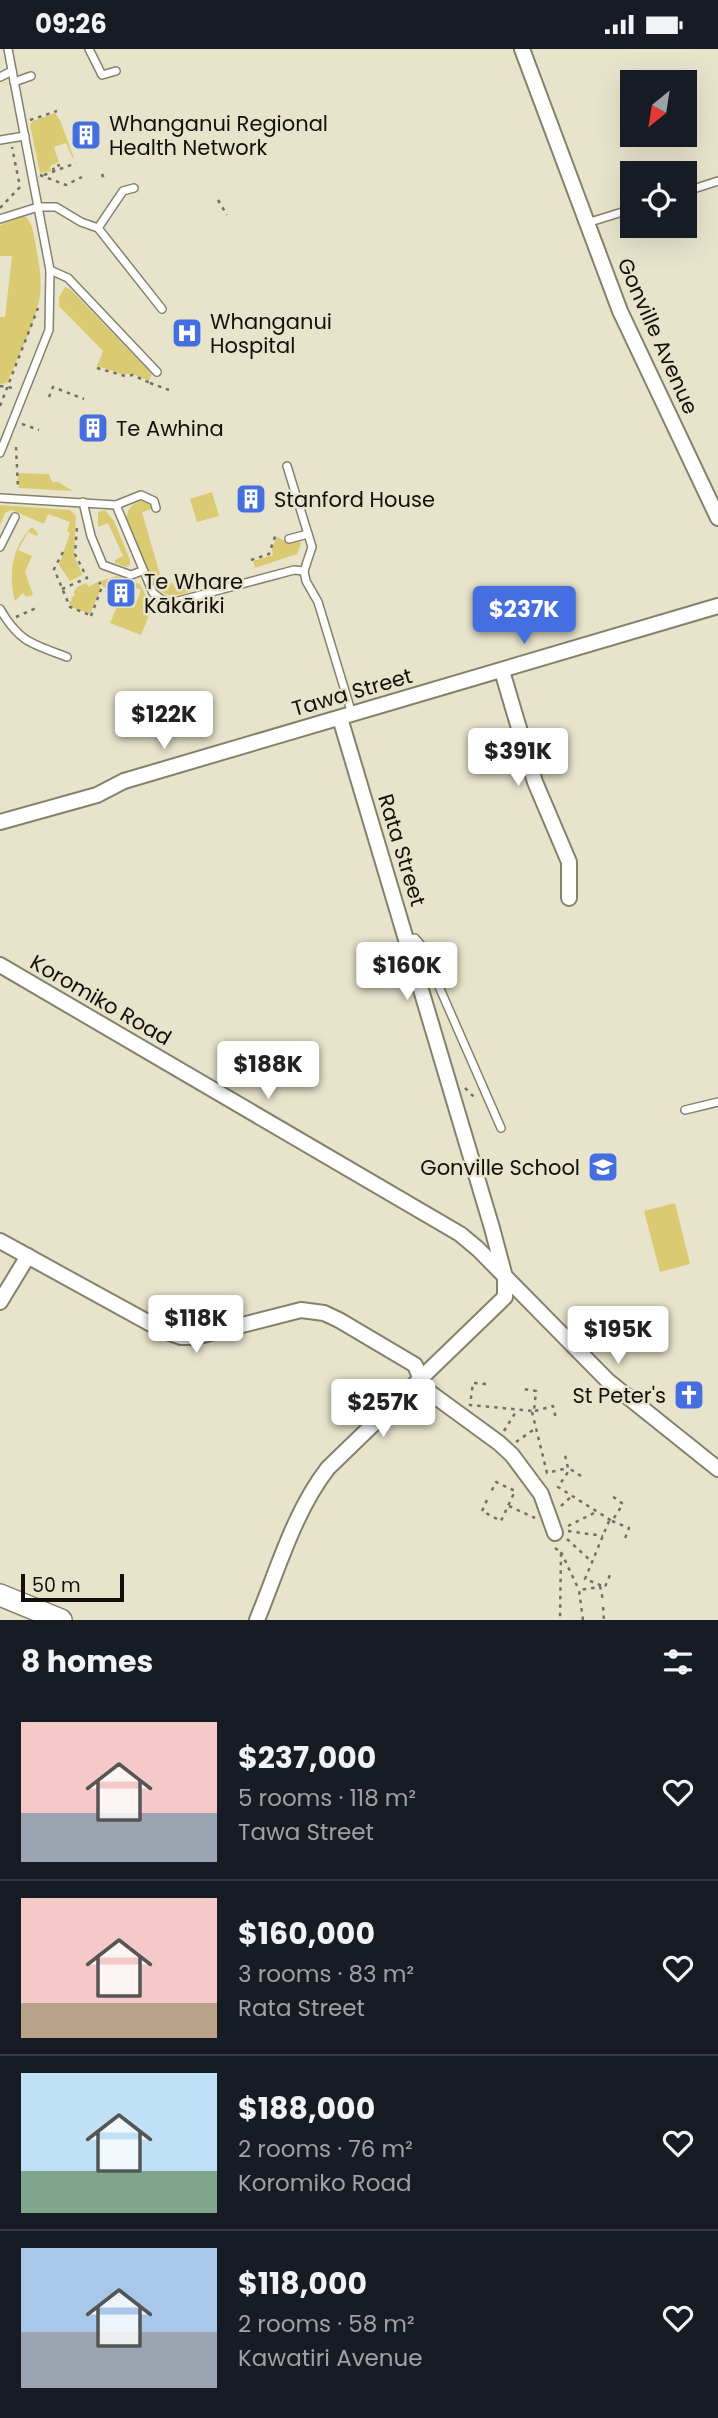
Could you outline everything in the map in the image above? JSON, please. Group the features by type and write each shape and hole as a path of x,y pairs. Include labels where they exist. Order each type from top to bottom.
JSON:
{"street":[{"name":"Gonville Avenue","path":"522,49 620,311 718,518"},
{"name":"Tawa Street","path":"0,822 97,795 124,781 718,606"},
{"path":"502,671 535,782 569,862 569,898"},
{"name":"Rata Street","path":"346,716 407,940 505,1277"},
{"name":"Koromiko Road","path":"0,965 460,1234 608,1381 718,1469"},
{"path":"0,1241 162,1330 181,1337 207,1335 301,1310 324,1313 415,1365 425,1389 502,1445 541,1494 555,1532"},
{"path":"0,1302 28,1256"},
{"path":"257,1620 314,1486 328,1468 505,1297 505,1277"},
{"path":"0,1595 61,1620"}],"lane":[{"path":"89,49 102,75 116,71"},
{"path":"0,453 49,330 50,270 15,82 5,52"},
{"path":"0,77 12,71"},
{"path":"15,82 31,76"},
{"path":"0,140 25,136"},
{"path":"697,188 718,181"},
{"path":"98,228 123,191 134,188"},
{"path":"0,219 38,207 55,207 98,228 162,309"},
{"path":"587,223 620,213"},
{"path":"50,270 68,278 157,372"},
{"path":"287,466 312,547 304,571 318,603 346,716"},
{"path":"0,498 116,505 141,495 154,501 156,508"},
{"path":"81,502 103,565 131,575 142,571"},
{"path":"116,505 153,593 171,603 294,570 304,571"},
{"path":"0,547 15,517"},
{"path":"289,539 308,534"},
{"path":"0,609 9,626 20,636 30,643 67,657"},
{"path":"407,940 415,938 426,951 501,1128"},
{"path":"685,1111 718,1102"}],"path":[{"path":"22,122 57,111"},
{"path":"0,208 20,187 11,139"},
{"path":"33,177 76,163"},
{"path":"54,171 53,167 60,165"},
{"path":"44,175 66,185 82,177"},
{"path":"218,200 227,215"},
{"path":"0,406 40,304"},
{"path":"97,368 125,376 133,375 169,390"},
{"path":"150,383 157,372"},
{"path":"0,386 24,392"},
{"path":"49,397 53,387 84,399"},
{"path":"13,420 39,430"},
{"path":"16,447 16,499"},
{"path":"63,589 87,578 75,554 81,502"},
{"path":"251,560 269,554 276,534"},
{"path":"63,552 54,569 70,607 91,616 102,587 99,582"},
{"path":"179,579 188,577 200,595"},
{"path":"19,615 36,608 37,610"},
{"path":"486,1384 473,1383 470,1405 533,1411 553,1406 556,1419"},
{"path":"523,1389 536,1391 533,1411 547,1473 568,1468 565,1455"},
{"path":"502,1445 517,1410"},
{"path":"502,1445 537,1431"},
{"path":"581,1476 570,1469 558,1487 611,1521 629,1528 624,1541"},
{"path":"488,1500 482,1511 501,1521 515,1491 496,1482 490,1494"},
{"path":"600,1586 585,1579 603,1536 623,1504 612,1496"},
{"path":"508,1506 534,1518 550,1517"},
{"path":"555,1532 596,1512"},
{"path":"555,1532 569,1531 603,1536"},
{"path":"555,1532 592,1562"},
{"path":"555,1548 561,1552 579,1590 583,1620"},
{"path":"560,1620 561,1552"},
{"path":"579,1590 605,1587 610,1574"},
{"path":"600,1586 603,1601"},
{"path":"603,1607 604,1620"}],"shaded area":[{"path":"55,113 74,158 66,143 54,147 59,162 50,166 51,171 40,173 30,125 33,121"},
{"path":"25,216 35,238 40,294 33,322 7,383 0,384 0,317 5,317 12,256 0,256 0,225"},
{"path":"65,287 71,290 152,374 149,381 133,374 122,374 97,366 103,351 59,306 59,297"},
{"path":"17,473 49,474 52,482 58,482 73,491 19,488"},
{"path":"212,492 219,516 197,522 190,499"},
{"path":"143,501 152,509 142,512 163,585 173,583 175,588 187,585 192,591 172,595 163,593 155,586 126,519 131,507"},
{"path":"0,505 70,510 76,516 74,554 82,575 70,581 59,565 70,533 67,531 70,522 48,514 44,524 12,510 5,513 0,525"},
{"path":"105,510 114,521 130,560 130,565 126,567 115,563 115,560 123,556 108,523 98,527 98,512"},
{"path":"32,527 38,533 37,536 28,532 18,550 32,556 25,572 33,595 26,597 23,593 15,601 13,561 20,543 25,535"},
{"path":"277,537 290,544 300,540 297,554 255,568 253,561 273,555 272,549"},
{"path":"117,576 140,584 152,608 141,635 110,623 119,602 134,608 141,590 118,581 114,590 103,587 100,581"},
{"path":"97,582 101,589 90,614 71,607 69,602 77,587 86,583 89,587"},
{"path":"675,1203 690,1264 660,1272 644,1211"}],"place":[{"name":"Whanganui Regional Health Network","path":"86,135"},
{"name":"Whanganui Hospital","path":"187,333"},
{"name":"Te Awhina","path":"93,428"},
{"name":"Stanford House","path":"251,499"},
{"name":"Te Whare Kākāriki","path":"121,593"},
{"name":"Gonville School","path":"603,1167"},
{"name":"St Peter's","path":"689,1395"}]}
